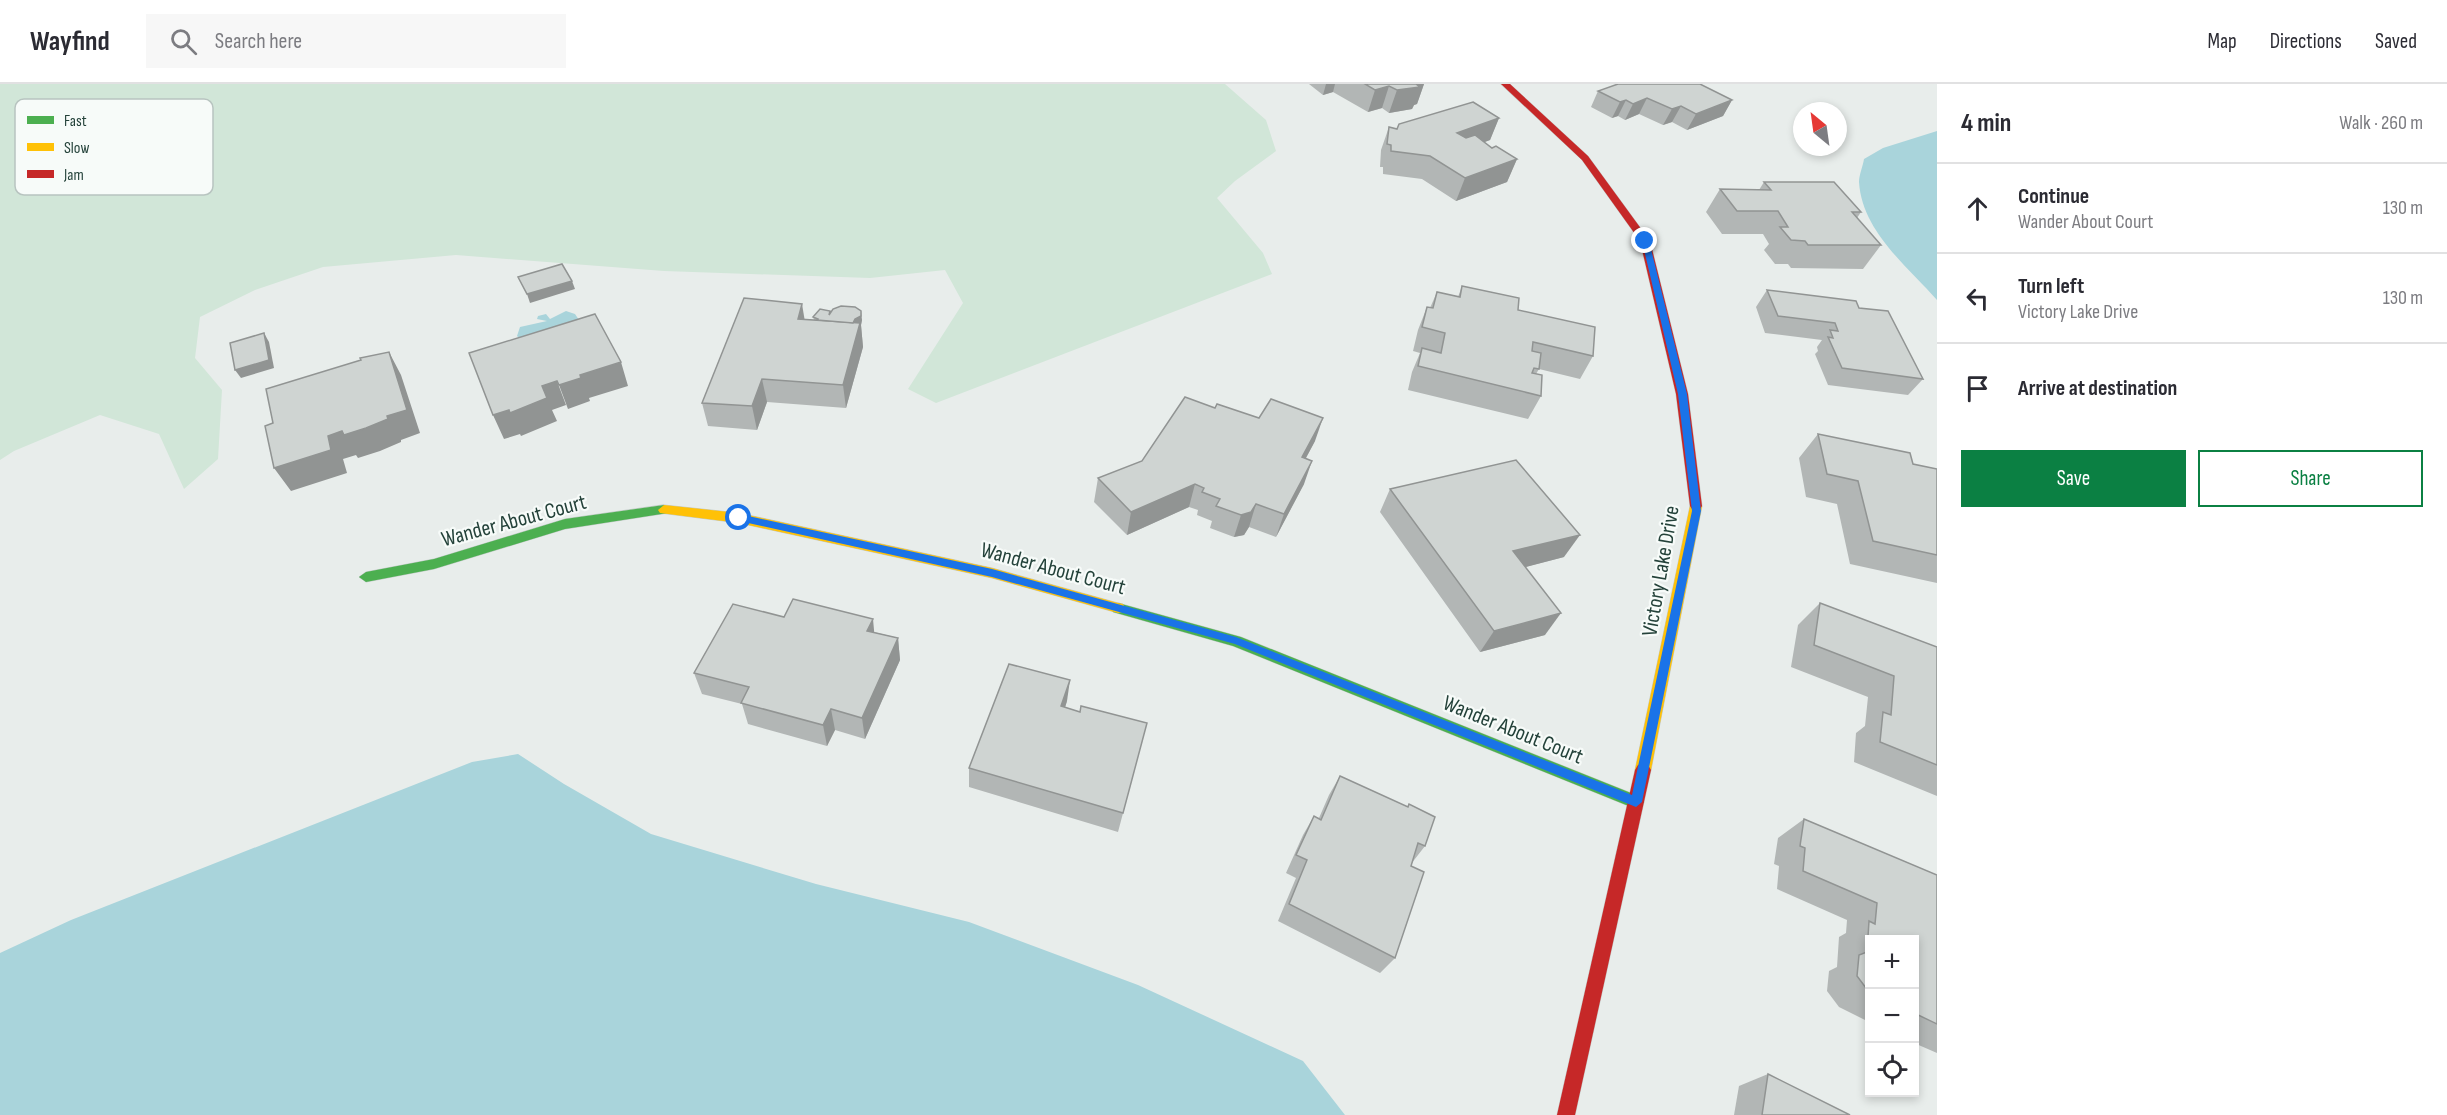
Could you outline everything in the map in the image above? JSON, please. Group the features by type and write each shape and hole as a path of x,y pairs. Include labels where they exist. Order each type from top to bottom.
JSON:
{"street":[{"name":"Victory Lake Drive","path":"1505,84 1585,158 1645,241 1683,394 1697,511 1636,802 1566,1115"},
{"name":"Wander About Court","path":"366,577 434,564 565,524 663,510 739,518 992,573 1236,641 1636,802"}],"green space":[{"path":"0,84 1225,84 1266,120 1276,151 1235,181 1217,198 1263,253 1272,274 936,403 908,389 963,303 945,270 870,278 664,271 456,255 323,267 255,290 200,317 195,358 222,390 218,459 184,489 159,434 100,415 14,451 0,460"}],"water":[{"path":"1937,131 1937,300 1900,261 1877,232 1862,200 1859,182 1864,159 1883,148"},
{"path":"566,311 575,314 579,320 519,338 517,336 520,327 547,321 537,319 538,316 546,314 550,319"},
{"path":"518,754 564,784 651,834 816,884 969,922 1138,985 1303,1061 1345,1115 0,1115 0,953 71,920 472,762"}],"building":[{"path":"1365,84 1416,84 1420,87 1397,90 1389,86 1375,90"},
{"path":"1618,84 1700,84 1732,100 1696,114 1681,106 1672,109 1647,98 1633,104 1626,100 1620,102 1598,91"},
{"path":"1473,102 1499,118 1457,133 1466,138 1475,135 1492,148 1496,146 1517,159 1465,178 1430,156 1391,151 1391,145 1387,144 1389,127 1397,129 1399,124"},
{"path":"1764,182 1834,182 1861,212 1852,212 1881,245 1808,245 1805,241 1791,240 1780,227 1788,227 1778,211 1737,211 1720,189 1771,190"},
{"path":"562,264 572,281 527,294 518,277"},
{"path":"1462,286 1519,298 1518,310 1595,327 1593,356 1533,342 1532,351 1541,353 1539,369 1534,368 1532,373 1542,375 1541,396 1418,366 1422,348 1441,353 1445,333 1422,327 1427,307 1433,308 1437,292 1460,297"},
{"path":"1767,290 1856,301 1859,308 1888,311 1923,379 1842,368 1828,337 1833,338 1830,330 1838,331 1835,323 1778,316"},
{"path":"744,298 802,304 798,319 860,323 843,385 762,379 752,406 702,403"},
{"path":"841,306 855,307 861,311 861,316 853,323 817,320 813,317 820,309 830,311 829,315 833,309"},
{"path":"595,314 621,362 580,375 581,378 559,385 557,381 542,386 547,398 510,413 509,410 493,415 469,353"},
{"path":"264,333 269,360 235,370 230,343"},
{"path":"389,352 407,410 387,416 388,419 366,428 344,435 342,431 328,436 331,450 274,468 265,426 273,423 266,389 361,360 360,358"},
{"path":"1185,397 1215,408 1217,404 1259,418 1271,399 1323,418 1302,457 1312,461 1284,514 1256,504 1251,512 1241,515 1216,506 1220,499 1202,492 1204,488 1195,484 1131,512 1098,478 1142,461"},
{"path":"1818,434 1910,453 1913,464 1937,469 1937,555 1873,541 1858,481 1827,474"},
{"path":"1516,460 1580,535 1513,551 1561,613 1494,631 1390,489"},
{"path":"793,599 873,619 867,631 898,638 862,718 831,709 823,725 741,703 749,687 694,673 733,604 784,617"},
{"path":"1820,603 1937,647 1937,765 1880,742 1883,712 1891,715 1894,676 1814,645"},
{"path":"1009,664 1070,680 1061,706 1080,712 1081,706 1147,723 1123,813 969,768"},
{"path":"1340,776 1435,817 1425,846 1418,843 1411,866 1424,872 1395,958 1289,904 1307,860 1296,855 1314,816 1321,820"},
{"path":"1804,819 1937,875 1937,1024 1919,1015 1919,935 1868,935 1869,921 1875,924 1877,903 1803,871 1805,848 1800,846"},
{"path":"1865,953 1865,987 1857,976 1859,955"},
{"path":"1768,1074 1850,1115 1762,1115"}],"traffic: fast":[{"path":"366,577 434,564 565,524 664,510"},
{"path":"1118,608 1236,641 1636,802"}],"traffic: slow":[{"path":"1643,770 1696,506"},
{"path":"664,510 739,518 992,573 1118,608"}],"traffic: jam":[{"path":"1505,84 1585,158 1645,241 1682,394 1696,506"},
{"path":"1566,1115 1643,770"}],"route":[{"path":"739,518 992,573 1236,641 1636,802 1697,511 1683,394 1645,241"}]}
